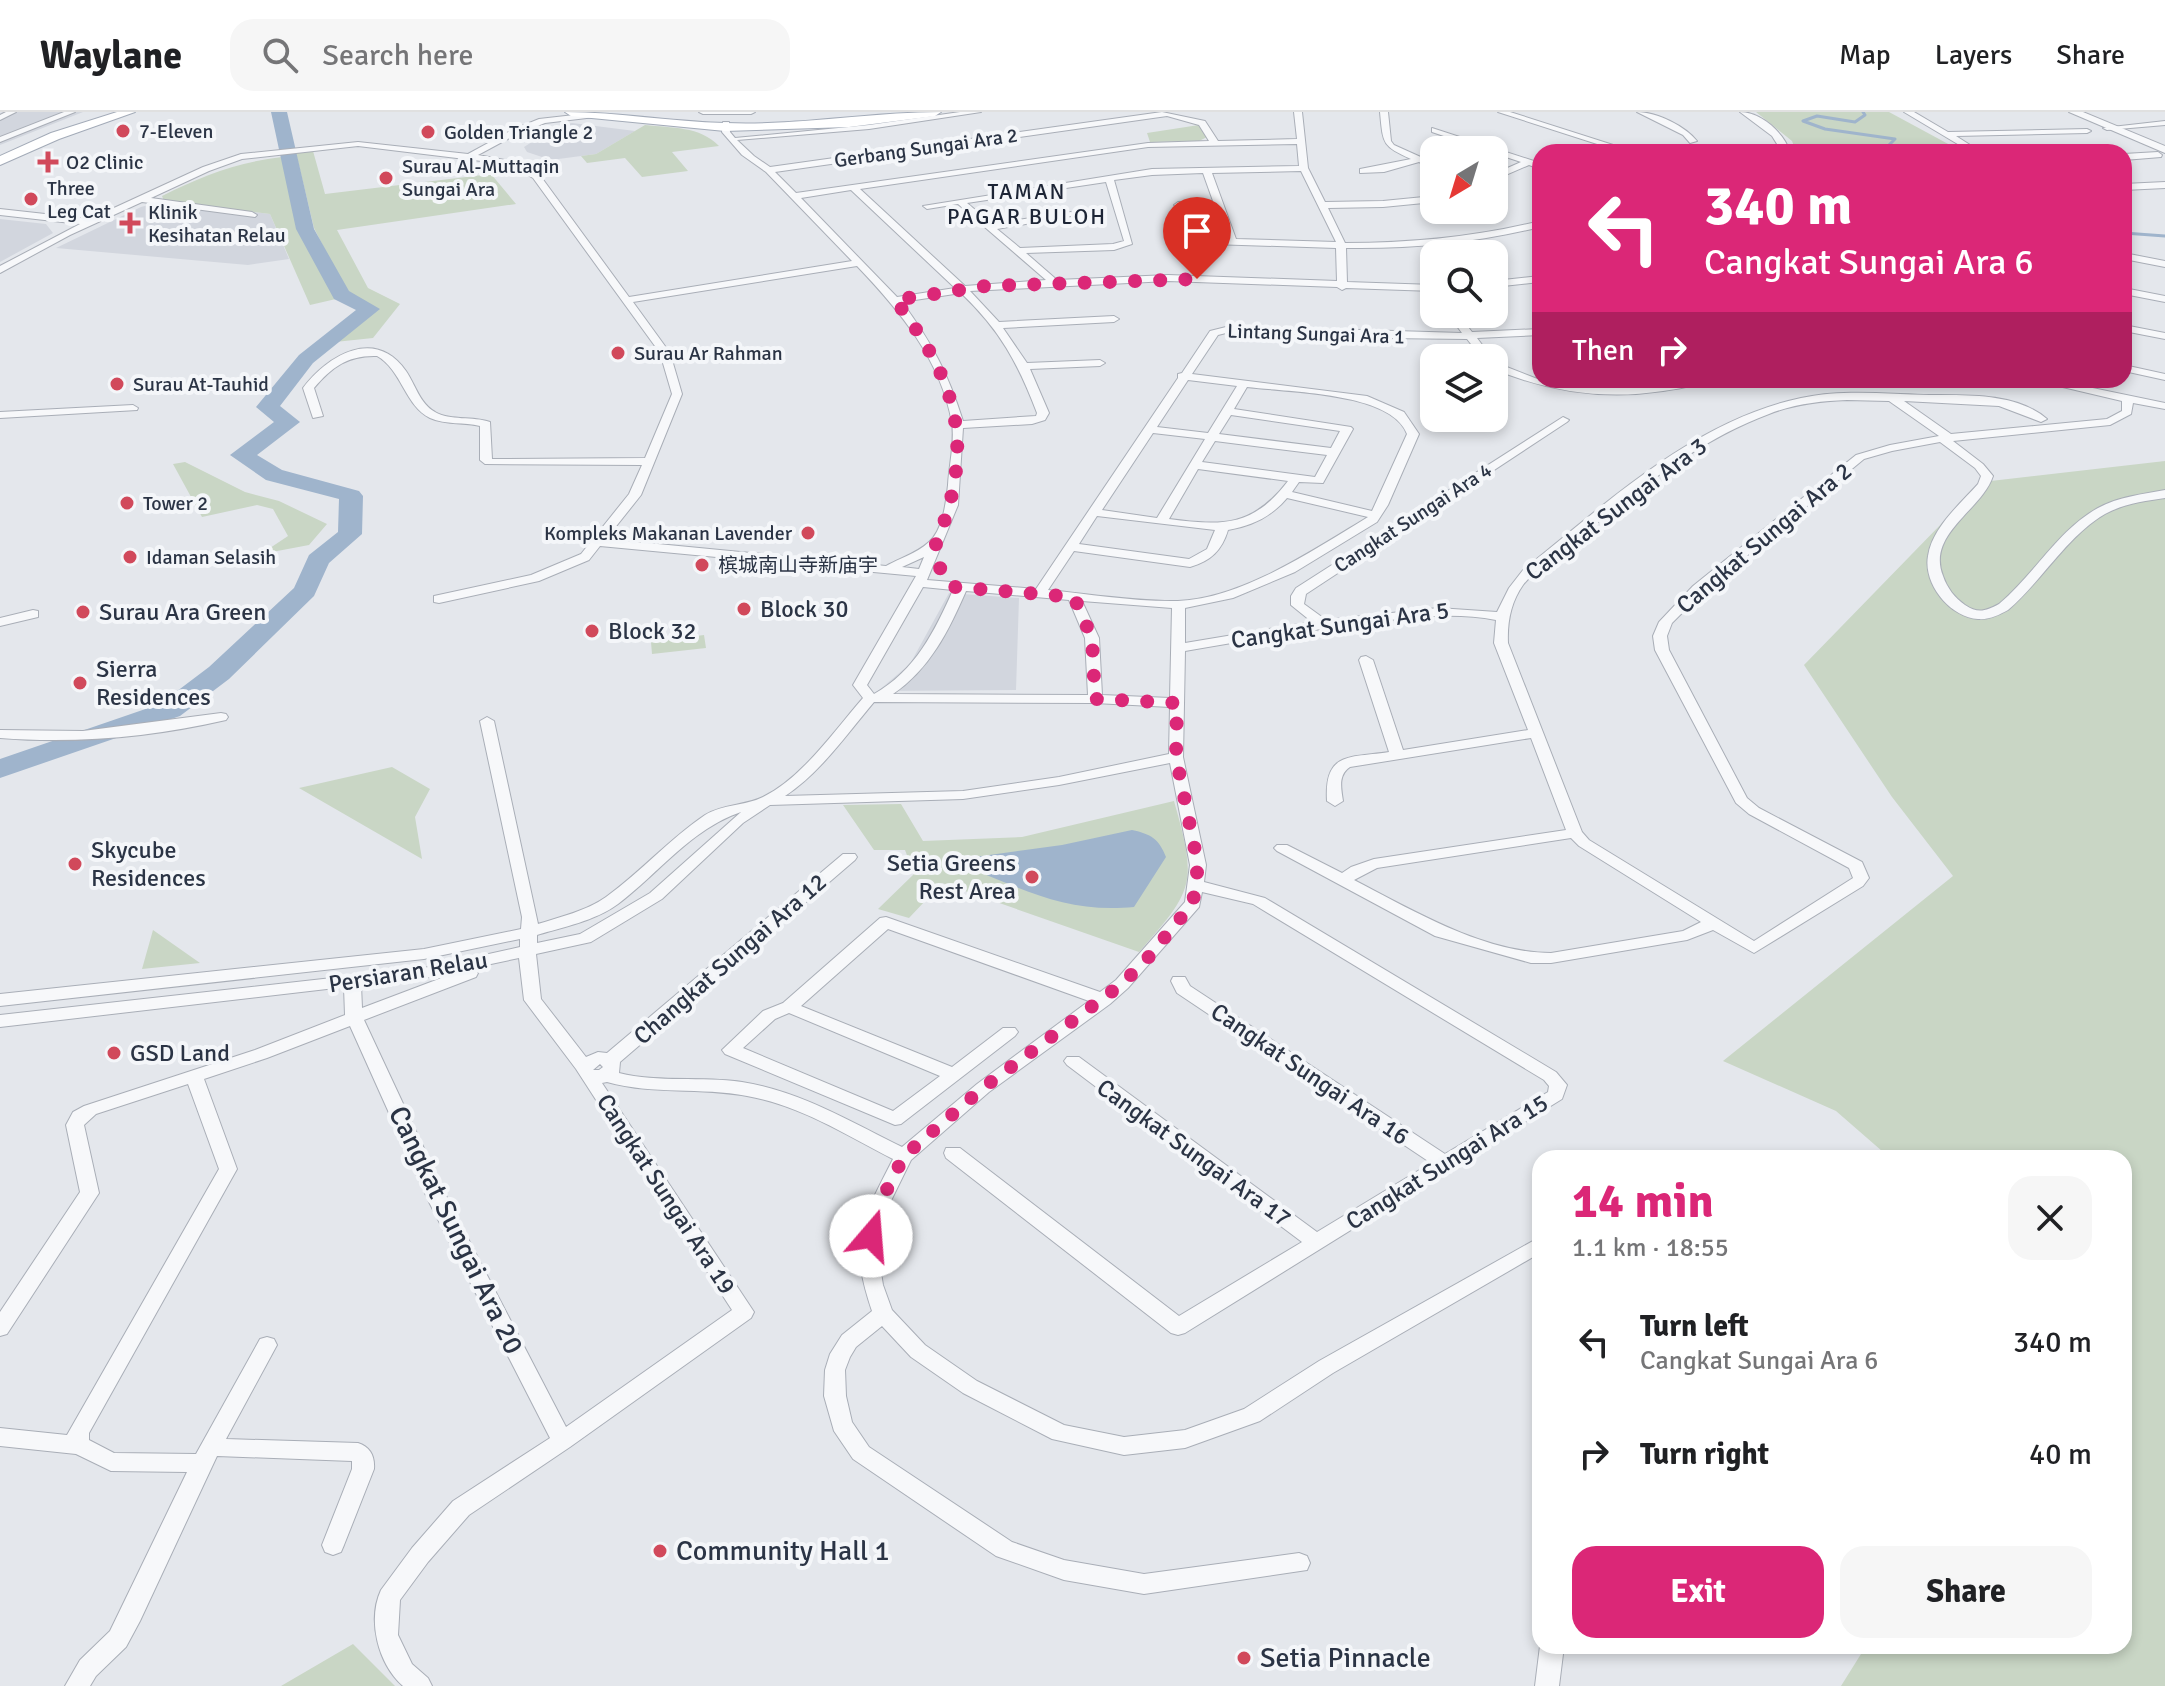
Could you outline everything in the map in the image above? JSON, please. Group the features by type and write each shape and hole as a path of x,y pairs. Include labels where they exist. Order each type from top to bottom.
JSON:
{"main road":[{"path":"0,151 41,133 107,112"},
{"path":"0,161 55,136 129,112"},
{"path":"571,112 740,133 935,112"},
{"path":"604,114 731,130 866,112"}],"street":[{"path":"0,118 12,112"},
{"path":"0,140 71,112"},
{"path":"703,112 751,112"},
{"path":"731,130 869,127 977,112"},
{"path":"1298,112 1304,168 1341,243 1342,287"},
{"path":"1384,112 1387,141 1402,154 1418,160"},
{"path":"1502,112 1605,144"},
{"path":"1641,112 1686,133 1693,141"},
{"path":"1744,112 1784,144"},
{"path":"1908,112 1964,144"},
{"path":"2074,112 2161,152"},
{"path":"529,123 531,113"},
{"path":"471,156 529,123 561,116 604,114"},
{"name":"Gerbang Sungai Ara 2","path":"769,170 1167,114 1202,123 1215,143"},
{"path":"2107,128 2165,123"},
{"path":"731,130 759,166 769,170 895,300 932,352 945,380 958,425 952,505 922,578 860,685 874,698 1095,699 1177,703"},
{"path":"1435,130 1532,163"},
{"path":"1947,134 2087,131"},
{"name":"Gerbang Sungai Ara 2","path":"793,196 1148,145 1300,141"},
{"path":"0,270 91,222 223,163 278,151 366,144 506,162 536,176 665,353 676,390 651,461 635,495 599,542 579,561 547,575 439,599"},
{"path":"2132,156 2161,152"},
{"path":"1363,171 1418,160"},
{"path":"1508,171 1528,162"},
{"path":"927,206 1152,172 1304,168"},
{"path":"1207,171 1232,241"},
{"path":"1016,251 1114,247 1129,242 1109,178"},
{"path":"2132,187 2165,185"},
{"path":"854,188 963,288 996,325 1024,366 1043,413 1041,418 958,425"},
{"path":"140,199 252,215"},
{"path":"1323,205 1420,200"},
{"path":"960,201 1054,282"},
{"path":"1178,205 1220,204"},
{"path":"0,212 91,222"},
{"path":"989,227 1071,215"},
{"path":"1184,241 1450,242 1532,226"},
{"path":"825,269 841,260 846,249"},
{"path":"2132,258 2165,264"},
{"path":"626,300 860,263"},
{"path":"825,269 854,272 876,279"},
{"path":"895,300 963,288 1168,278 1420,288"},
{"path":"1508,282 1532,280"},
{"path":"2132,293 2165,299"},
{"path":"996,325 1114,319"},
{"path":"1463,328 1476,344"},
{"name":"Lintang Sungai Ara 1","path":"1039,594 1182,376 1211,336 1224,329 1470,337 1532,333"},
{"path":"2132,330 2165,336"},
{"path":"317,416 308,388 329,363 350,356 379,353 402,372 429,413 486,424 486,460 489,462 651,461"},
{"path":"1024,366 1100,363"},
{"path":"1520,375 1532,368"},
{"path":"1508,370 1532,378"},
{"path":"2132,370 2165,377"},
{"path":"599,542 886,569 958,587 1179,605 1228,595 1283,574 1376,515 1413,434 1404,417 1392,407 1363,398 1182,376"},
{"path":"1161,522 1244,383"},
{"path":"1568,388 1611,394 1663,388"},
{"path":"2076,388 2165,406"},
{"path":"1892,398 1947,439 1987,476 1984,485 1938,538 1934,558 1937,581 1946,595 1957,607 1978,615 1990,615 2022,593 2050,558 2097,514 2125,501 2165,494"},
{"name":"Cangkat Sungai Ara 3","path":"1754,948 1597,853 1575,833 1501,643 1503,617 1514,586 1673,462 1740,419 1801,401 1892,398 1977,399 2024,409 2041,419"},
{"name":"Cangkat Sungai Ara 2","path":"1754,948 1857,883 1860,873 1856,865 1754,811 1741,800 1662,650 1660,636 1666,622 1698,589 1860,457 1885,448 1947,439 2110,422 2127,412 2128,399"},
{"path":"0,415 133,408"},
{"path":"1195,465 1319,481 1347,429 1227,411"},
{"name":"Cangkat Sungai Ara 4","path":"1323,624 1298,605 1297,596 1301,591 1563,420"},
{"path":"1148,429 1334,452"},
{"path":"1093,512 1222,529 1247,523 1268,511 1286,494 1293,482"},
{"path":"1286,494 1376,515"},
{"path":"1071,547 1190,563 1204,560 1218,545 1222,529"},
{"path":"886,569 913,559 935,545"},
{"path":"935,545 943,577 958,587"},
{"name":"Persiaran Relau","path":"0,1021 430,972 585,938 656,896 738,820 790,786 874,698 905,681 921,664 958,587"},
{"path":"1074,597 1092,638 1095,699"},
{"path":"1179,605 1176,757 1198,865 1193,903 1147,959 1104,1000 983,1088 904,1156 873,1217 868,1255 873,1285 883,1314 918,1351 970,1387 1060,1433 1124,1446 1185,1439 1252,1415 1326,1367 1532,1249"},
{"name":"Cangkat Sungai Ara 5","path":"1178,648 1323,624 1452,609 1503,617"},
{"path":"0,622 33,614"},
{"path":"1366,660 1397,754"},
{"path":"0,734 63,737 114,733 221,717"},
{"name":"Cangkat Sungai Ara 19","path":"487,721 530,917 527,952 531,994 536,1007 597,1069 744,1312 562,1441"},
{"path":"1335,801 1333,775 1337,768 1357,760 1536,733"},
{"path":"769,801 963,795 1059,781 1176,757"},
{"name":"Persiaran Relau","path":"0,1000 424,954 529,932 578,917 610,902 714,816 769,801"},
{"path":"1345,879 1357,870 1374,864 1575,833"},
{"path":"1282,848 1441,932 1531,958 1551,958 1687,935 1711,924"},
{"name":"Changkat Sungai Ara 12","path":"597,1069 849,857"},
{"name":"Cangkat Sungai Ara 15","path":"953,1153 1178,1327 1556,1095 1558,1085 1550,1076 1259,901 1196,885"},
{"path":"1009,1032 895,1119 731,1050 769,1015 789,1007 886,922 1104,1000"},
{"path":"0,1328 90,1193 75,1125 79,1117 90,1110 261,1054 471,972 499,958"},
{"name":"Cangkat Sungai Ara 16","path":"1179,981 1183,989 1446,1164"},
{"path":"352,982 354,1017"},
{"path":"789,1007 953,1074"},
{"name":"Cangkat Sungai Ara 20","path":"354,1017 439,1202 562,1441"},
{"name":"Cangkat Sungai Ara 17","path":"1073,1061 1317,1243"},
{"path":"597,1069 632,1083 695,1084 777,1095 904,1156"},
{"path":"79,1445 78,1432 228,1169 194,1075"},
{"path":"883,1314 849,1341 840,1354 835,1370 835,1396 842,1425 861,1453 1004,1549 1064,1570 1144,1584 1299,1563"},
{"path":"77,1686 88,1668 118,1639 132,1614 207,1455 267,1345"},
{"path":"0,1437 79,1445 111,1462 207,1455 358,1452 364,1460 363,1469 333,1545"},
{"path":"420,1686 404,1672 386,1636 389,1597 461,1508 562,1441"},
{"path":"1547,1686 1551,1654"}],"shaded area":[{"path":"83,112 0,145 0,113"},
{"path":"572,123 635,131 596,154 551,160 527,152 524,147 557,126"},
{"path":"164,201 270,214 289,259 248,265 56,248 141,207"},
{"path":"0,219 46,224 53,233 0,262"},
{"path":"949,593 1019,598 1016,690 878,691 910,664"}],"green space":[{"path":"1756,112 1889,112 1948,144 1793,144"},
{"path":"645,125 694,131 719,146 672,152 688,171 642,177 625,158 587,163 581,156 596,154"},
{"path":"1199,125 1207,137 1199,141 1150,142 1147,133"},
{"path":"313,151 325,194 491,174 516,204 337,230 368,288 400,304 373,338 335,342 376,308 347,294 314,228 296,153"},
{"path":"282,157 299,233 336,299 310,305 270,214 164,201 162,196 220,171"},
{"path":"2165,461 2165,1686 1841,1686 1861,1654 2132,1654 2132,1150 1881,1150 1836,1111 1723,1061 1953,876 1892,797 1804,665 1982,482"},
{"path":"185,462 245,492 279,501 327,524 309,545 272,552 270,548 288,536 273,509 257,505 202,517 173,464"},
{"path":"704,635 706,648 652,654 651,642"},
{"path":"392,767 430,789 415,817 422,859 299,788"},
{"path":"1174,801 1186,850 1186,884 1171,913 1139,952 942,883 909,918 878,909 914,874 905,850 874,850 843,805 901,804 923,841 1022,837"},
{"path":"153,930 200,963 142,969"},
{"path":"353,1644 395,1686 281,1686"}],"water":[{"path":"1132,830 1154,838 1166,857 1134,907 1092,907 1054,900 977,871 972,863 975,857 1062,845"}],"waterway":[{"path":"0,769 170,710 219,673 305,591 318,560 350,534 351,496 274,475 241,455 289,422 267,407 306,359 370,309 341,295 305,229 279,112"},
{"path":"1863,112 1865,115 1855,122 1817,116 1803,121 1825,129 1895,139 1890,144"},
{"path":"2132,234 2165,236"}],"place":[{"name":"7-Eleven","path":"123,131"},
{"name":"Golden Triangle 2","path":"428,132"},
{"name":"O2 Clinic","path":"48,162"},
{"name":"Surau Al-Muttaqin Sungai Ara","path":"386,178"},
{"name":"Three Leg Cat","path":"31,199"},
{"name":"Klinik Kesihatan Relau","path":"130,223"},
{"name":"Surau Ar Rahman","path":"618,353"},
{"name":"Surau At-Tauhid","path":"117,384"},
{"name":"Tower 2","path":"127,503"},
{"name":"Kompleks Makanan Lavender","path":"808,533"},
{"name":"Idaman Selasih","path":"130,557"},
{"name":"槟城南山寺新庙宇","path":"702,565"},
{"name":"Block 30","path":"744,609"},
{"name":"Surau Ara Green","path":"83,612"},
{"name":"Block 32","path":"592,631"},
{"name":"Sierra Residences","path":"80,683"},
{"name":"Skycube Residences","path":"75,864"},
{"name":"Setia Greens Rest Area","path":"1032,877"},
{"name":"GSD Land","path":"114,1053"},
{"name":"Community Hall 1","path":"660,1551"},
{"name":"Setia Pinnacle","path":"1244,1658"}],"district":[{"name":"TAMAN PAGAR BULOH","path":"1027,204"}],"route":[{"path":"871,1236 873,1217 904,1156 983,1088 1122,984 1193,903 1198,865 1176,757 1177,703 1095,699 1092,638 1074,597 955,587 943,577 934,549 952,505 958,425 945,380 932,352 895,300 986,286 1197,279"}]}
